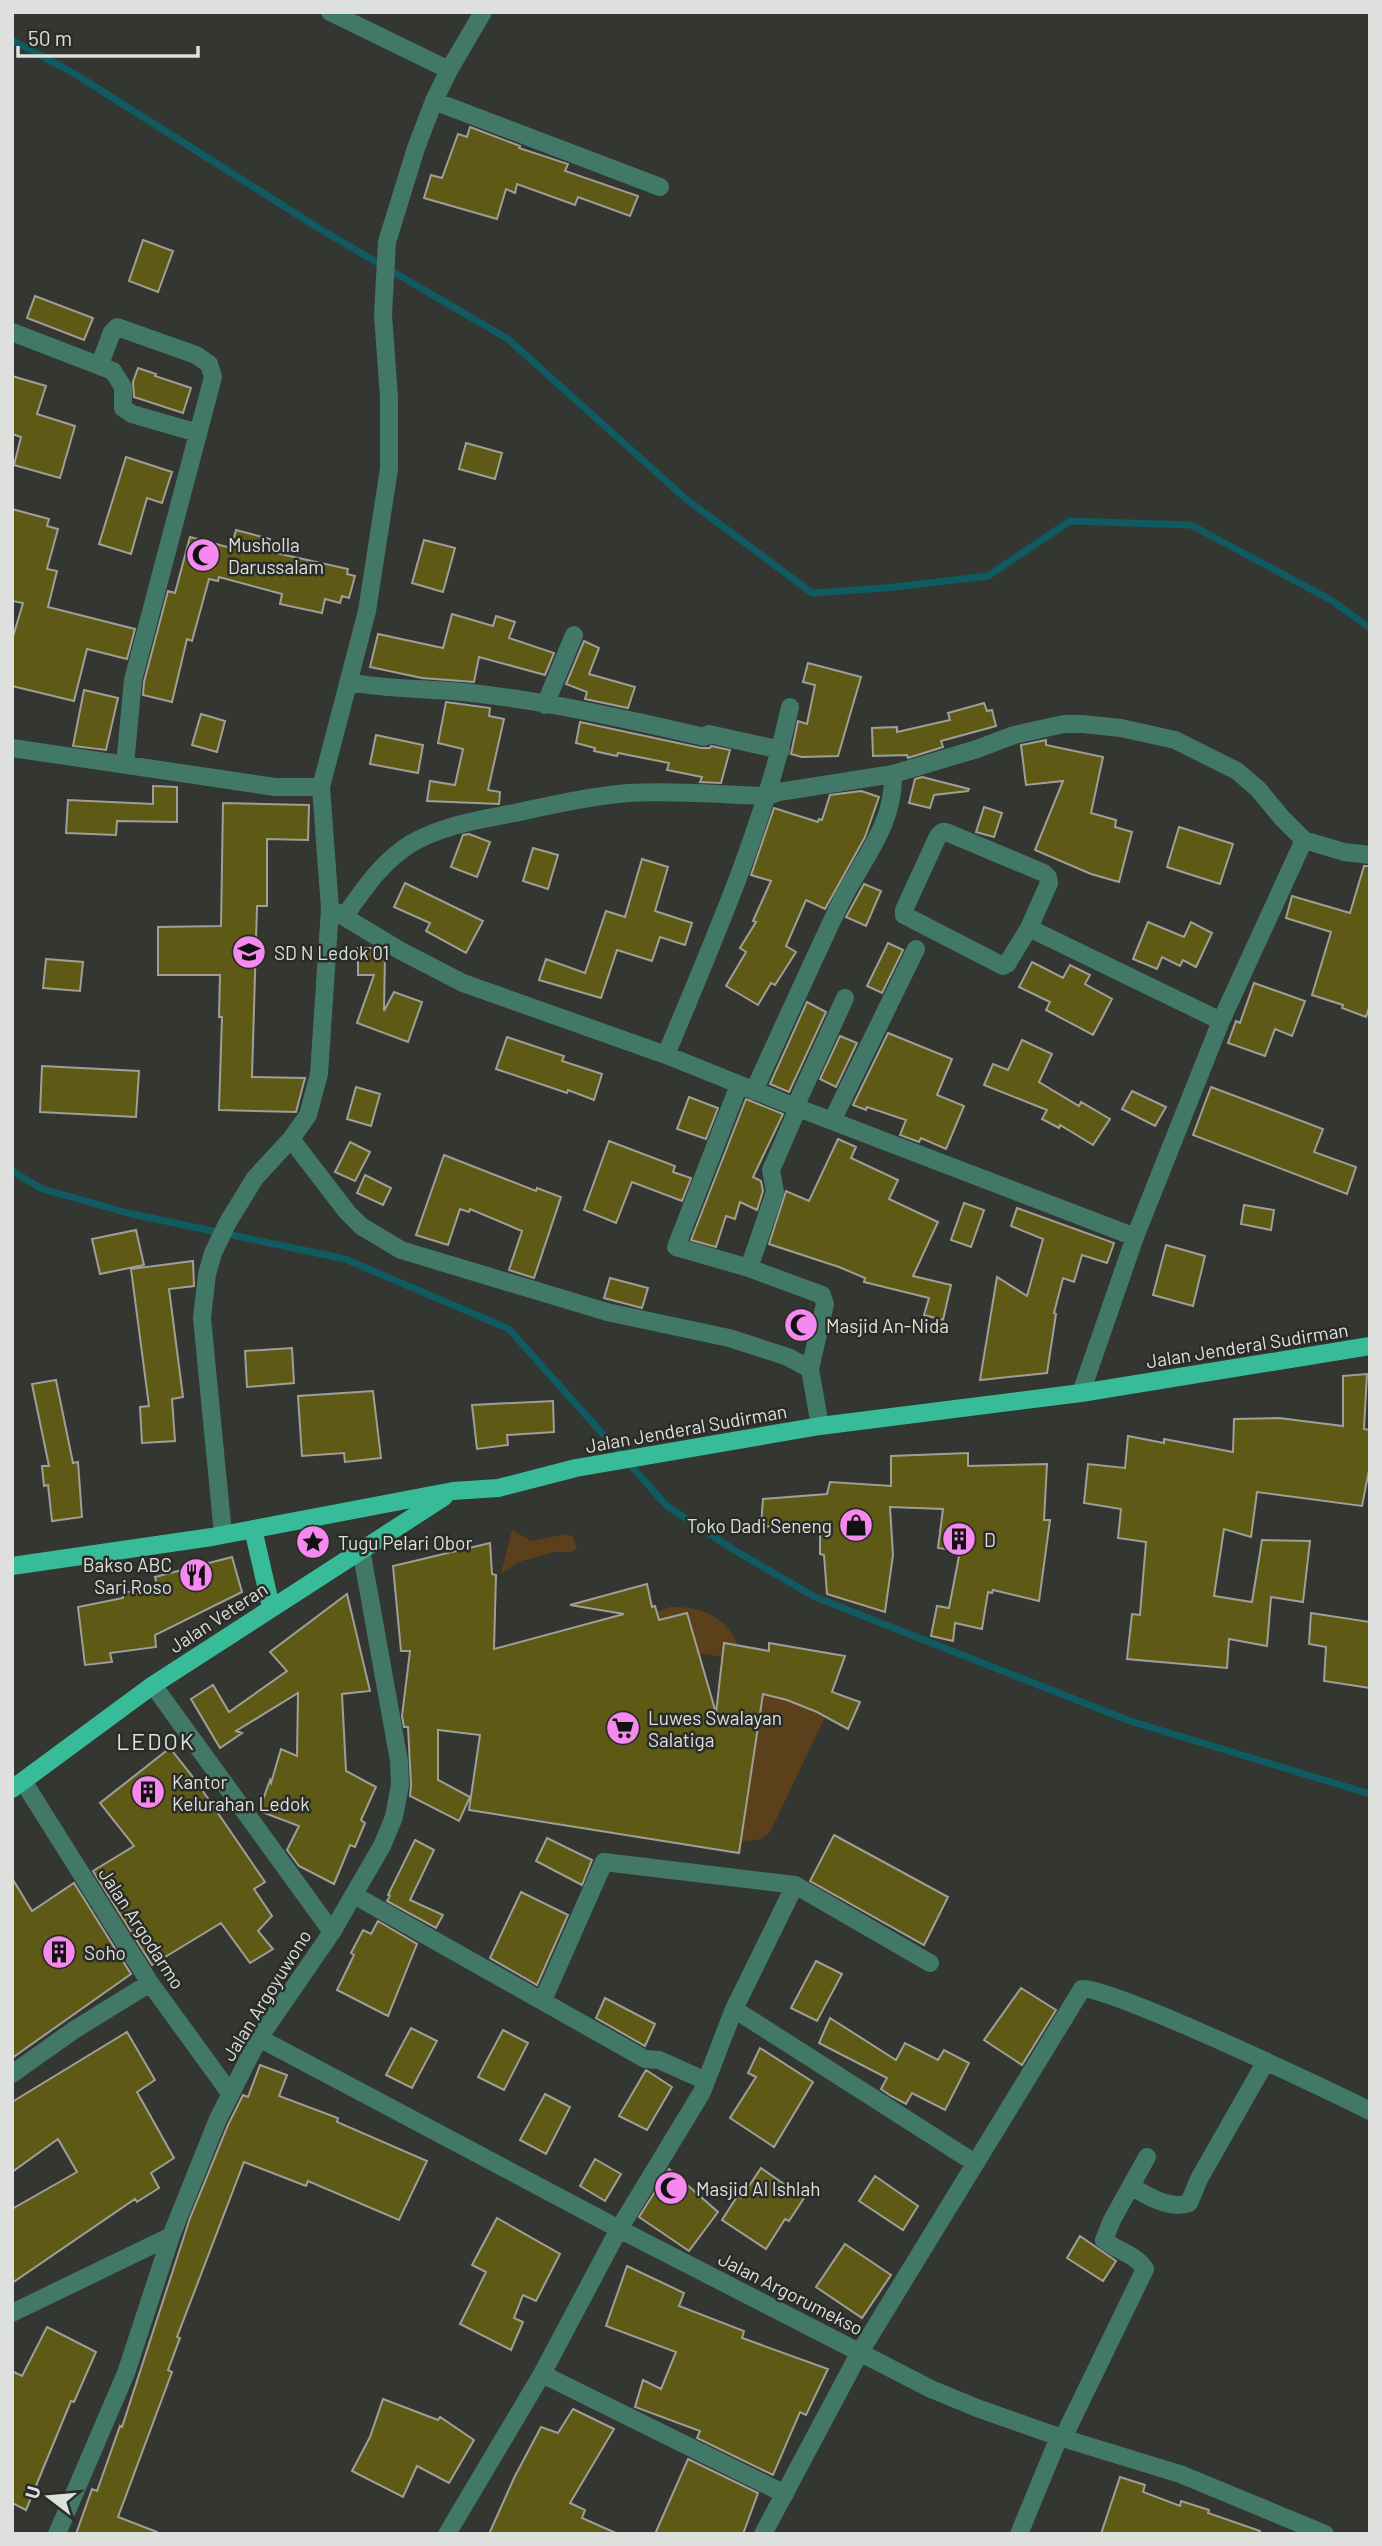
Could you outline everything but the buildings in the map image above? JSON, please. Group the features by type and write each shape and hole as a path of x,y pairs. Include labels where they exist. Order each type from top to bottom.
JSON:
{"main road":[{"name":"Jalan Jenderal Sudirman","path":"12,1566 253,1529 453,1491 498,1488 576,1468 820,1426 1081,1393 1370,1346"},
{"name":"Jalan Veteran","path":"18,1785 153,1685 453,1491"},
{"path":"253,1529 271,1607"}],"street":[{"path":"330,12 449,69"},
{"path":"223,1534 202,1318 203,1293 213,1253 228,1222 255,1178 291,1139 307,1115 319,1074 337,913 321,787 367,611 389,469 390,397 383,315 387,242 416,148 434,101 449,69 483,12"},
{"path":"434,101 660,187"},
{"path":"100,364 112,332 117,327 196,355 209,364 213,377 133,680 125,765"},
{"path":"12,332 113,371 123,387 123,408 132,414 198,433"},
{"path":"545,705 574,635"},
{"path":"349,682 368,686 475,693 597,713 704,737 709,734 781,750"},
{"path":"666,1055 721,924 768,796 790,707"},
{"path":"337,913 394,856 411,844 450,826 626,793 768,796 893,774 977,749 1013,735 1064,724 1121,728 1175,740 1237,771 1258,789 1304,840 1344,852 1370,855"},
{"path":"12,748 275,787 321,787"},
{"path":"820,1426 810,1369 825,1304 822,1295 749,1268 676,1247 747,1088 888,815 894,793 893,774"},
{"path":"946,832 1048,877 1049,883 1029,928 1007,964 998,966 904,915 940,834 946,832"},
{"path":"1081,1393 1135,1237 1221,1021 1304,840"},
{"path":"337,913 401,951 463,983 666,1055 1135,1237"},
{"path":"1029,928 1221,1021"},
{"path":"832,1121 916,949"},
{"path":"749,1268 775,1192 771,1170 845,998"},
{"path":"291,1139 347,1212 361,1226 401,1250 607,1312 729,1338 788,1357 810,1369"},
{"name":"Jalan Argoyuwono","path":"57,2534 126,2373 171,2236 230,2093 259,2038 332,1932 354,1895 394,1817 400,1785 399,1762 361,1549"},
{"path":"153,1685 332,1932"},
{"name":"Jalan Argodarmo","path":"18,1785 150,1983 230,2093"},
{"path":"543,2000 604,1862 795,1885 930,1963"},
{"path":"453,2532 542,2374 619,2229 706,2081 734,2010 795,1885"},
{"path":"354,1895 645,2059 659,2060 706,2081"},
{"path":"12,2074 74,2030 150,1983"},
{"path":"763,2534 860,2352 1082,1989 1088,1987 1122,1999 1309,2080 1370,2111"},
{"path":"734,2010 975,2163"},
{"name":"Jalan Argorumekso","path":"259,2038 619,2229 942,2394 1061,2437 1180,2474 1325,2534"},
{"path":"1131,2186 1146,2196 1179,2207 1189,2203 1199,2179 1266,2062"},
{"path":"1019,2534 1061,2437 1144,2269 1140,2261 1114,2249 1104,2240 1147,2157"},
{"path":"12,2313 171,2236"},
{"path":"542,2374 785,2494"}],"shaded area":[{"path":"512,1530 531,1541 567,1534 573,1537 577,1547 572,1552 554,1552 518,1562 501,1574"},
{"path":"670,1607 692,1608 711,1615 727,1627 738,1645 724,1643 723,1657 699,1653 687,1613 659,1620 656,1612"},
{"path":"763,1694 787,1700 825,1717 770,1832 762,1839 741,1842"}],"waterway":[{"path":"12,40 75,74 320,229 508,339 686,499 812,593 886,588 988,576 1070,521 1191,525 1331,600 1370,628"},
{"path":"12,1171 42,1189 132,1214 345,1259 509,1329 667,1506 734,1550 815,1597 1130,1721 1370,1794"}],"place":[{"name":"Musholla Darussalam","path":"203,555"},
{"name":"SD N Ledok 01","path":"249,952"},
{"name":"Masjid An-Nida","path":"801,1325"},
{"name":"Toko Dadi Seneng","path":"856,1525"},
{"name":"D","path":"959,1539"},
{"name":"Tugu Pelari Obor","path":"313,1542"},
{"name":"Bakso ABC Sari Roso","path":"196,1575"},
{"name":"Luwes Swalayan Salatiga","path":"623,1728"},
{"name":"Kantor Kelurahan Ledok","path":"148,1792"},
{"name":"Soho","path":"59,1952"},
{"name":"Masjid Al Ishlah","path":"671,2188"}],"district":[{"name":"LEDOK","path":"156,1741"}]}
